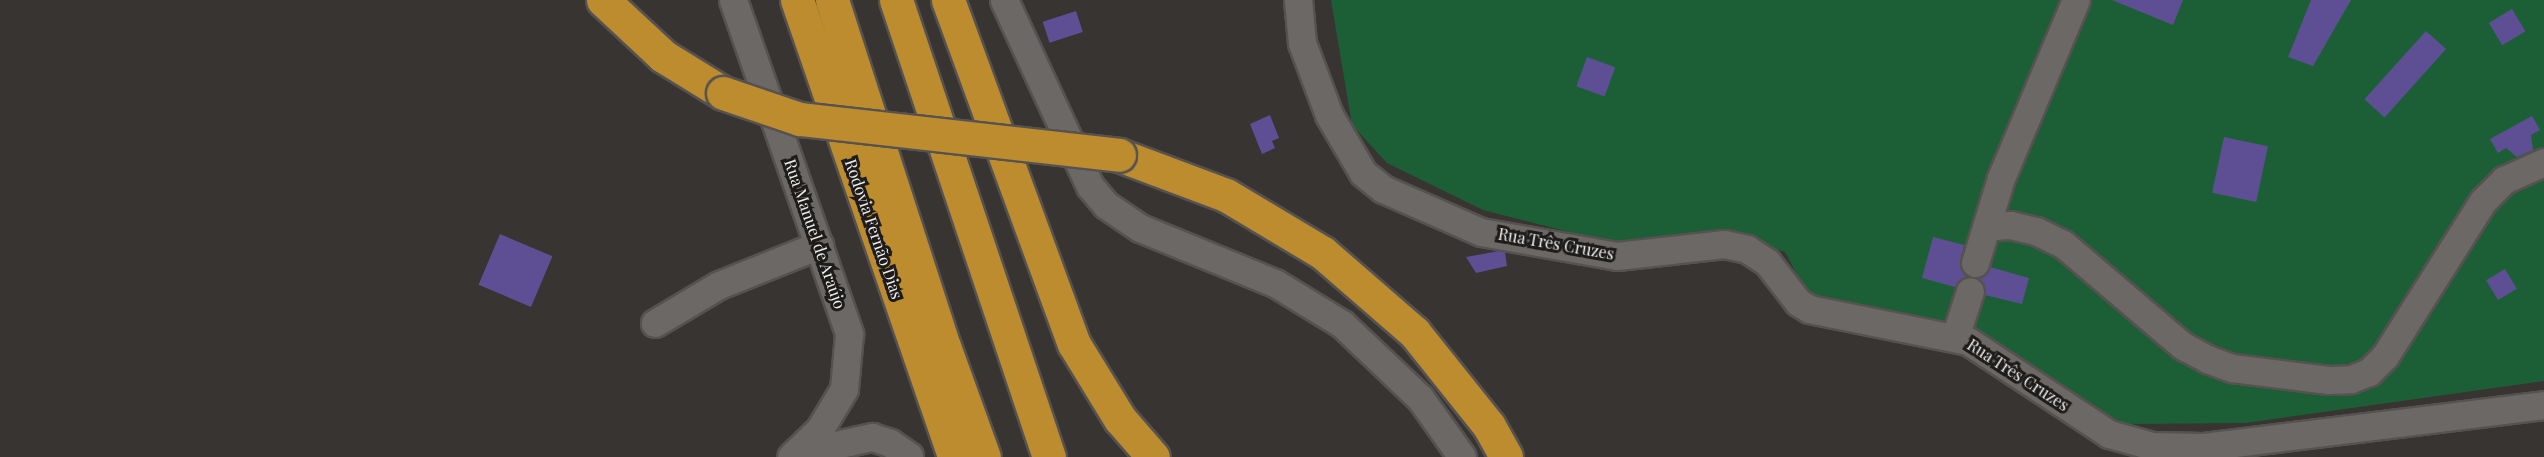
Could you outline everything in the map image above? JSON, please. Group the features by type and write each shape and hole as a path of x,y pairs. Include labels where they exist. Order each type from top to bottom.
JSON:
{"highway":[{"path":"603,0 663,56 723,93 800,119 1119,155 1226,195 1323,253 1414,332 1489,426 1506,457"},
{"name":"Rodovia Fernão Dias","path":"797,0 954,457"},
{"name":"Rodovia Fernão Dias","path":"832,0 984,457"},
{"path":"896,0 1049,457"},
{"path":"948,0 1074,344 1120,419 1153,457"}],"street":[{"name":"Rua Manuel de Araújo","path":"733,0 833,280 849,349 844,389 834,409 793,456"},
{"path":"1004,0 1090,186 1106,205 1140,228 1275,283 1342,324 1420,398 1462,457"},
{"name":"Rua Três Cruzes","path":"1298,0 1302,43 1329,116 1363,173 1383,189 1481,232 1617,256 1724,244 1747,249 1767,262 1798,302 1809,309 1827,315 1968,341 2109,434 2152,446 2203,447 2544,405"},
{"path":"1975,263 2028,110 2076,0"},
{"path":"1986,227 2010,225 2036,231 2063,244 2183,346 2207,359 2232,368 2328,380 2351,379 2369,372 2385,356 2483,201 2504,180 2544,162"},
{"path":"656,323 719,285 819,245"},
{"path":"1955,337 1970,291"},
{"path":"793,456 872,437 890,442 909,456"}],"green space":[{"path":"1331,0 2544,0 2544,381 2246,423 2127,424 2101,419 1970,336 1809,297 1785,252 1721,231 1613,243 1483,210 1387,163 1352,125"}],"building":[{"path":"2112,0 2183,0 2173,25"},
{"path":"2311,0 2351,0 2313,66 2288,57"},
{"path":"2512,9 2525,31 2502,45 2489,23"},
{"path":"1076,11 1083,32 1050,43 1043,22"},
{"path":"2426,31 2446,49 2385,117 2364,99"},
{"path":"1587,57 1615,67 1605,96 1576,86"},
{"path":"1270,115 1279,138 1272,141 1275,148 1262,154 1250,124"},
{"path":"2532,116 2540,130 2531,135 2533,150 2517,157 2506,148 2498,153 2490,139"},
{"path":"2224,137 2268,146 2256,202 2212,193"},
{"path":"500,234 552,256 531,307 479,285"},
{"path":"1933,237 1964,245 1960,266 1966,276 1955,287 1922,278"},
{"path":"1505,252 1507,266 1476,273 1466,257"},
{"path":"1990,267 2029,278 2022,304 1985,295 1978,278"},
{"path":"2505,269 2517,289 2498,300 2486,280"}]}
